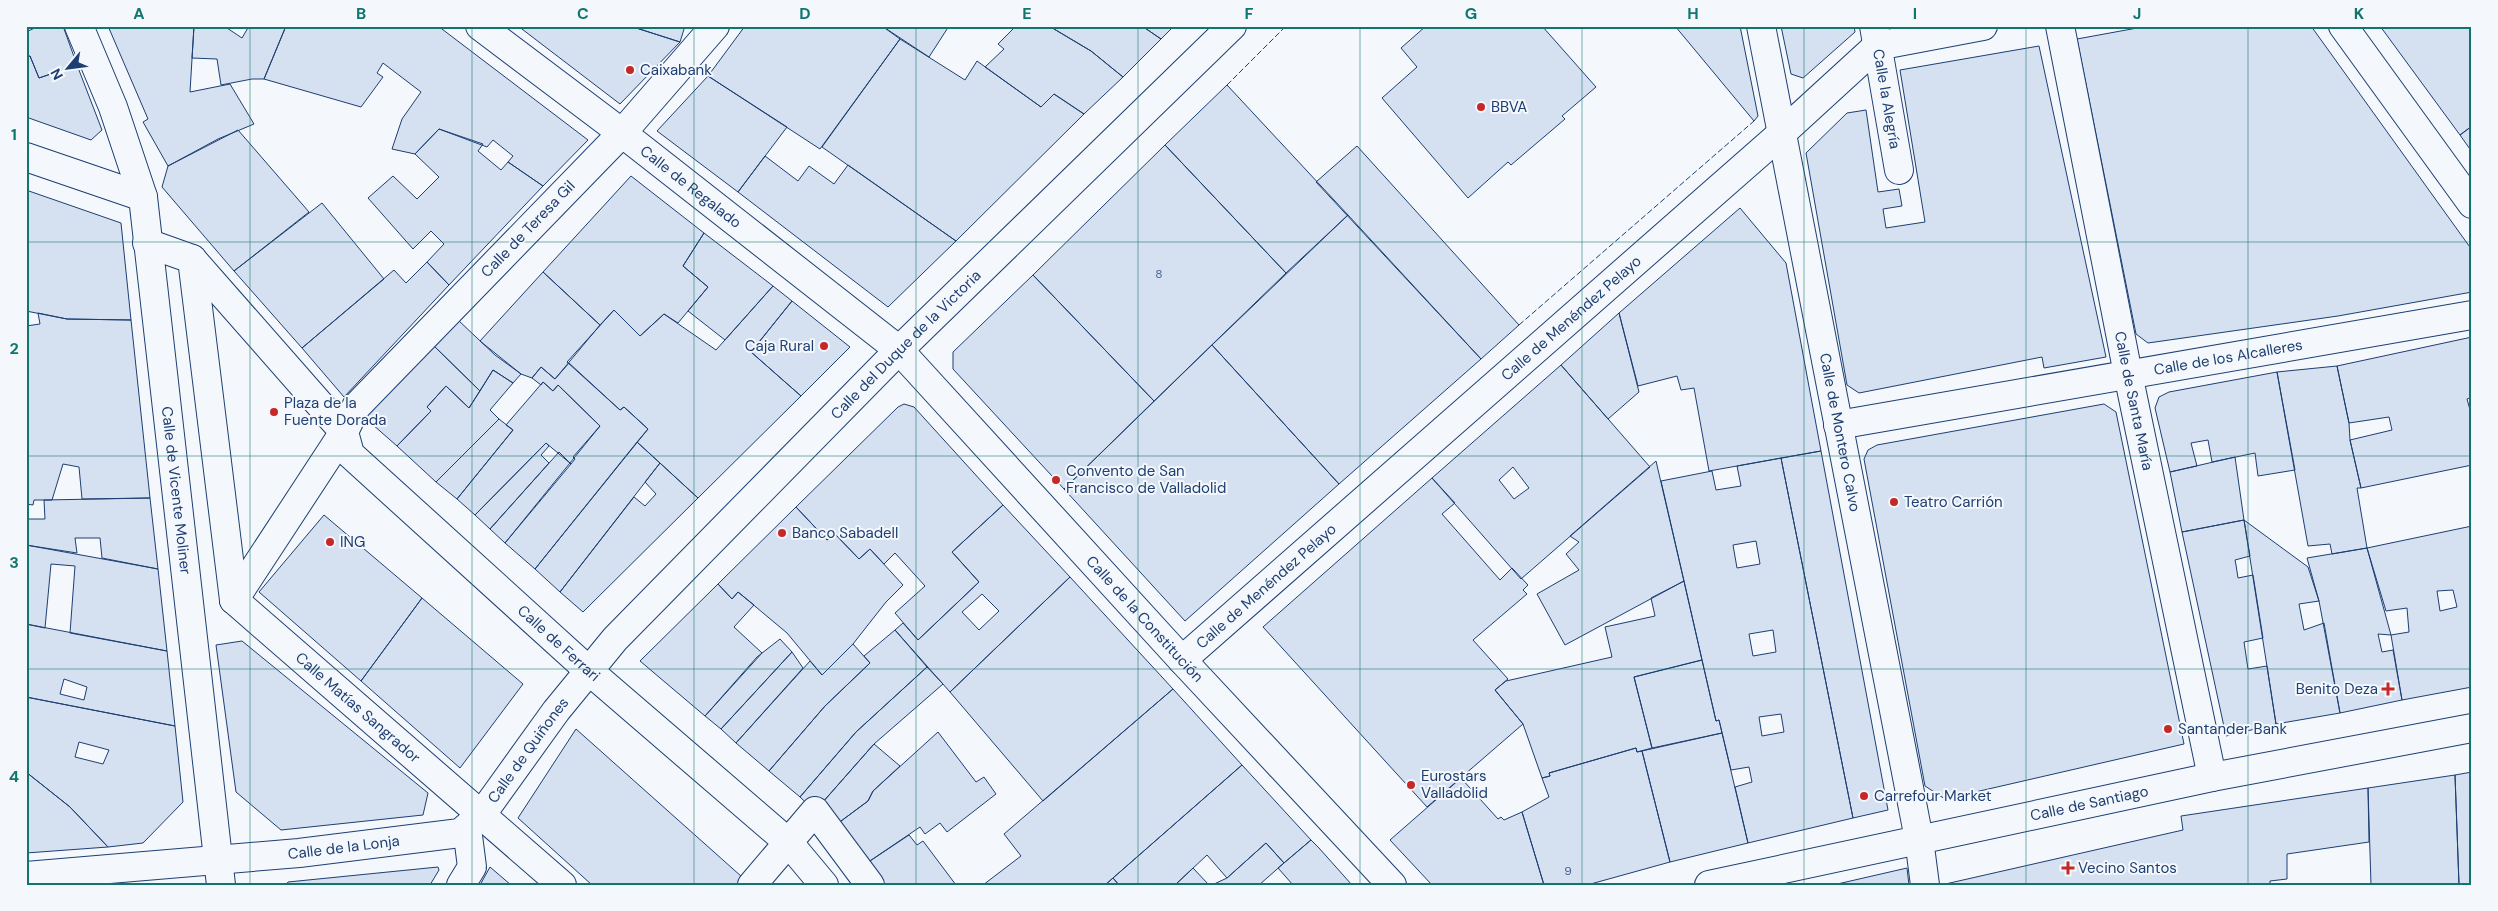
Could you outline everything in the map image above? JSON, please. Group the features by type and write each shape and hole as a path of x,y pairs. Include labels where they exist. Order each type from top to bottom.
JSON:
{"street":[{"name":"Calle de Vicente Moliner","path":"79,26 113,106 143,197 220,872"},
{"name":"Calle de Regalado","path":"480,26 622,133 899,350"},
{"name":"Calle de Teresa Gil","path":"344,432 356,407 622,133 715,26"},
{"name":"Calle del Duque de la Victoria","path":"588,670 624,629 899,350 1232,26"},
{"name":"Calle de Montero Calvo","path":"1761,26 1919,839 1925,885"},
{"path":"1875,36 1983,26"},
{"name":"Calle de Santa María","path":"2060,26 2128,374 2212,776"},
{"path":"2343,26 2472,204"},
{"name":"Calle de Menéndez Pelayo","path":"1182,660 1782,133 1875,36"},
{"name":"Calle la Alegría","path":"1875,36 1899,170"},
{"path":"26,157 143,197"},
{"path":"147,243 192,259 344,432 234,600"},
{"path":"192,259 234,600"},
{"name":"Calle de los Alcalleres","path":"1838,425 2472,315"},
{"name":"Calle de la Constitución","path":"899,350 1182,660 1392,885"},
{"name":"Calle de Ferrari","path":"344,432 350,454 588,670 789,843 824,885"},
{"name":"Calle Matías Sangrador","path":"234,600 474,821 562,885"},
{"name":"Calle de Quiñones","path":"474,821 588,670"},
{"name":"Calle de Santiago","path":"1721,883 2212,776 2472,728"},
{"path":"752,885 815,811 870,885"},
{"path":"461,885 472,867 474,821"},
{"name":"Calle de la Lonja","path":"26,876 220,872 452,836 474,821"}],"building":[{"path":"39,26 63,26 77,65 39,78 30,56 26,57 26,32"},
{"path":"108,26 194,26 190,92 230,84 254,124 218,139 168,166 143,122 148,119"},
{"path":"194,26 224,26 242,38 249,26 286,26 264,79 252,79 221,85 217,59 192,58"},
{"path":"286,26 438,26 588,140 543,186 508,162 513,156 493,140 487,147 439,129 415,154 392,149 402,119 421,92 383,63 377,73 383,77 361,107 264,79"},
{"path":"518,26 630,26 680,42 620,104"},
{"path":"630,26 685,26 680,42"},
{"path":"745,26 882,26 900,39 820,149 708,76"},
{"path":"882,26 949,26 929,57"},
{"path":"1016,26 1049,26 1091,51 1123,77 1084,114 1054,94 1041,107 985,67 1004,49 998,44"},
{"path":"1056,26 1142,26 1161,39 1123,77 1091,51 1054,29"},
{"path":"1142,26 1174,26 1161,39"},
{"name":"BBVA","path":"1426,26 1542,26 1596,87 1562,116 1565,119 1511,165 1508,162 1468,198 1382,98 1417,67 1401,48"},
{"path":"1675,26 1740,26 1758,116 1754,121"},
{"path":"1781,26 1854,26 1855,32 1803,78 1791,74"},
{"path":"2148,26 2311,26 2472,250 2472,292 2338,316 2148,343 2136,334 2077,39"},
{"path":"2380,26 2472,26 2472,126 2460,135"},
{"path":"900,39 965,80 977,61 1041,107 1054,94 1084,114 956,241 822,147"},
{"path":"2039,46 2106,357 2044,368 2042,357 1859,393 1847,385 1806,153 1847,113 1866,110 1878,192 1899,189 1902,206 1883,209 1886,228 1925,222 1900,70"},
{"path":"30,56 39,78 77,65 102,130 91,140 26,117 26,57"},
{"path":"708,76 787,127 738,192 657,131"},
{"path":"1227,85 1348,215 1286,273 1165,145"},
{"path":"2472,126 2472,152 2460,135"},
{"path":"439,129 483,144 478,151 501,170 508,162 543,186 449,285 427,262 444,244 431,231 413,249 368,198 393,176 417,199 439,177 415,154"},
{"path":"238,130 309,212 234,271 162,187 168,166"},
{"path":"1165,145 1286,273 1154,401 1033,275"},
{"path":"1357,146 1519,325 1481,359 1316,182"},
{"path":"765,156 798,181 809,166 834,184 848,165 956,241 888,307 738,192"},
{"path":"631,176 704,233 683,266 708,287 678,323 664,314 640,336 614,310 600,325 543,272"},
{"path":"26,190 121,223 131,320 67,319 26,311"},
{"path":"322,203 384,279 302,348 234,271"},
{"path":"1740,208 1786,263 1821,451 1709,471 1694,388 1681,390 1677,376 1638,386 1619,313"},
{"path":"1348,215 1481,359 1339,484 1212,345"},
{"path":"704,233 773,286 725,340 688,311 708,287 683,266"},
{"path":"427,262 449,285 344,397 302,348 394,270 406,283"},
{"path":"543,272 600,325 555,379 541,367 532,378 521,374 480,341"},
{"path":"1033,275 1154,401 1064,489 953,369 953,352"},
{"path":"773,286 792,301 751,352 801,396 698,498 637,442 648,429 624,407 620,410 567,362 614,310 640,336 664,314 716,350"},
{"path":"792,301 850,347 801,396 751,352"},
{"path":"38,313 67,319 131,320 150,498 82,499 79,467 63,464 52,500 34,500 33,505 26,504 26,326 40,324"},
{"path":"1619,313 1639,392 1608,419 1561,365"},
{"path":"458,320 495,355 521,374 513,383 493,370 480,391 434,346"},
{"path":"2472,337 2472,397 2467,399 2472,417 2472,465 2361,488 2350,440 2392,430 2389,417 2349,423 2337,366"},
{"path":"1212,345 1339,484 1185,621 1064,489"},
{"path":"434,346 480,391 469,408 446,386 427,407 431,411 397,446 364,417"},
{"path":"569,363 620,410 624,407 648,429 535,569 505,543 600,426 558,385 553,391 543,382 541,385 532,378 541,367 555,379"},
{"path":"1561,365 1650,467 1521,579 1432,478","holes":["1513,467 1529,488 1514,499 1499,480"]},
{"path":"2337,366 2349,423 2350,440 2361,488 2357,488 2367,548 2332,554 2330,544 2308,546 2277,372"},
{"path":"493,370 513,383 490,410 499,419 436,482 397,446 431,411 427,407 446,386 469,408"},
{"path":"2277,372 2295,470 2258,476 2255,453 2212,462 2208,440 2191,443 2197,466 2170,472 2155,408 2159,397 2169,392"},
{"path":"543,382 553,391 558,385 600,426 573,457 575,459 571,464 546,443 475,515 457,499 513,430 506,425"},
{"path":"904,404 914,407 1003,505 952,552 979,582 918,640 895,613 925,586 895,553 884,564 870,549 859,559 835,534 827,540 796,507 898,407"},
{"path":"2104,404 2116,412 2184,744 1945,799 1925,786 1864,459 1868,450 1877,445"},
{"path":"499,419 513,430 457,499 436,482"},
{"path":"637,442 660,463 560,592 535,569"},
{"path":"546,443 549,446 541,455 549,463 490,529 475,515"},
{"path":"1821,451 1888,810 1853,818 1781,458"},
{"path":"559,452 571,464 505,543 490,529"},
{"path":"2235,457 2244,520 2182,532 2170,472"},
{"path":"1781,458 1853,818 1748,843 1735,787 1752,782 1749,767 1731,770 1719,720 1716,721 1661,481 1712,471 1716,490 1741,486 1737,466","holes":["1756,541 1760,564 1737,568 1733,545","1773,630 1776,652 1753,656 1749,634","1781,714 1784,732 1762,736 1759,717"]},
{"path":"1656,461 1684,581 1565,645 1537,594 1579,570 1566,554 1579,542 1570,536"},
{"path":"660,463 698,498 583,612 560,592 634,497 645,506 656,494 645,482"},
{"path":"1432,478 1455,503 1442,514 1500,580 1512,568 1528,585 1523,590 1527,594 1473,640 1508,679 1495,690 1523,724 1427,807 1263,627"},
{"path":"150,498 158,569 102,558 100,538 75,538 77,553 26,545 26,519 45,519 44,500"},
{"path":"1003,505 1070,577 950,692 895,630 903,623 918,640 979,582 952,552","holes":["982,594 999,611 979,630 962,612"]},
{"path":"796,507 827,540 835,534 859,559 870,549 903,585 886,602 853,644 822,675 787,633 738,592 732,599 718,584"},
{"path":"324,515 422,598 361,681 259,592"},
{"path":"2244,520 2308,567 2319,601 2299,604 2304,630 2324,623 2340,713 2276,724"},
{"path":"2244,520 2250,556 2235,560 2238,578 2253,575 2263,638 2244,642 2248,669 2267,666 2276,724 2226,736 2182,532"},
{"path":"2472,526 2472,687 2402,700 2391,635 2409,632 2407,608 2386,611 2367,548","holes":["2453,590 2457,607 2440,611 2437,591"]},
{"path":"26,545 158,569 167,651 70,633 75,566 51,564 45,628 26,624"},
{"path":"2367,548 2391,635 2378,634 2382,652 2393,650 2402,700 2340,713 2319,601 2307,558"},
{"path":"1070,577 1173,689 1043,801 950,692"},
{"path":"1684,581 1702,660 1634,677 1652,748 1637,752 1636,748 1549,773 1550,776 1542,778 1523,724 1495,690 1506,681 1612,657 1605,627 1655,616 1651,598"},
{"path":"718,584 732,599 738,592 754,605 734,627 762,653 705,716 640,661"},
{"path":"422,598 523,684 460,768 361,681"},
{"path":"26,624 167,651 175,726 26,697","holes":["64,679 87,687 84,700 60,694"]},
{"path":"895,630 927,667 856,732 800,797 769,771 825,706 870,663 864,656"},
{"path":"780,639 792,652 721,729 705,716 757,657"},
{"path":"242,641 428,793 423,815 281,830 236,792 216,645"},
{"path":"853,644 870,663 825,706 769,771 736,743 810,661 822,675"},
{"path":"792,652 803,668 736,743 721,729"},
{"path":"1702,660 1716,721 1719,720 1722,733 1652,748 1634,677"},
{"path":"927,667 943,684 874,744 815,811 800,797 856,732"},
{"path":"1173,689 1242,765 1105,885 983,885 1021,856 1004,834"},
{"path":"26,697 175,726 183,802 143,843 108,847 70,807 26,772","holes":["79,742 109,750 103,764 75,757"]},
{"path":"576,729 751,885 592,885 518,818"},
{"path":"938,732 976,782 984,777 996,794 947,832 940,823 925,834 920,827 858,869 829,830 868,801 873,791"},
{"path":"1722,733 1748,843 1670,862 1642,751"},
{"path":"874,744 900,766 873,791 868,801 829,830 815,811"},
{"path":"1636,748 1637,752 1642,751 1670,862 1587,885 1544,885 1522,812 1549,797 1542,778 1550,776 1549,773"},
{"path":"1242,765 1311,840 1284,863 1266,843 1227,878 1207,855 1175,885 1119,885 1113,878"},
{"path":"26,772 70,807 108,847 26,853"},
{"path":"2472,772 2472,885 2459,885 2455,775"},
{"path":"2455,775 2459,885 2371,885 2368,788"},
{"path":"1461,778 1498,819 1501,817 1504,820 1522,812 1544,885 1432,885 1390,840"},
{"path":"2368,788 2369,842 2287,854 2287,879 2270,881 2270,885 1941,885 2183,830 2181,816"},
{"path":"909,835 917,845 923,841 956,885 870,885 858,869"},
{"path":"1311,840 1352,885 1293,885 1278,868"},
{"path":"1266,843 1284,863 1259,885 1212,885 1227,878"},
{"path":"438,867 439,870 430,885 286,885 288,882"},
{"path":"490,867 511,885 480,885"},
{"path":"1193,868 1209,885 1175,885"},
{"path":"1907,868 1909,885 1833,885"},
{"path":"1113,878 1119,885 1105,885"}],"fence":[{"path":"1227,85 1286,26"},
{"path":"1519,325 1754,121"}],"place":[{"name":"Caixabank","path":"630,70"},
{"name":"BBVA","path":"1481,107"},
{"name":"Caja Rural","path":"824,346"},
{"name":"Plaza de la Fuente Dorada","path":"274,412"},
{"name":"Convento de San Francisco de Valladolid","path":"1056,480"},
{"name":"Teatro Carrión","path":"1894,502"},
{"name":"Banco Sabadell","path":"782,533"},
{"name":"ING","path":"330,542"},
{"name":"Benito Deza","path":"2388,689"},
{"name":"Santander Bank","path":"2168,729"},
{"name":"Eurostars Valladolid","path":"1411,785"},
{"name":"Carrefour Market","path":"1864,796"},
{"name":"Vecino Santos","path":"2068,868"}]}
